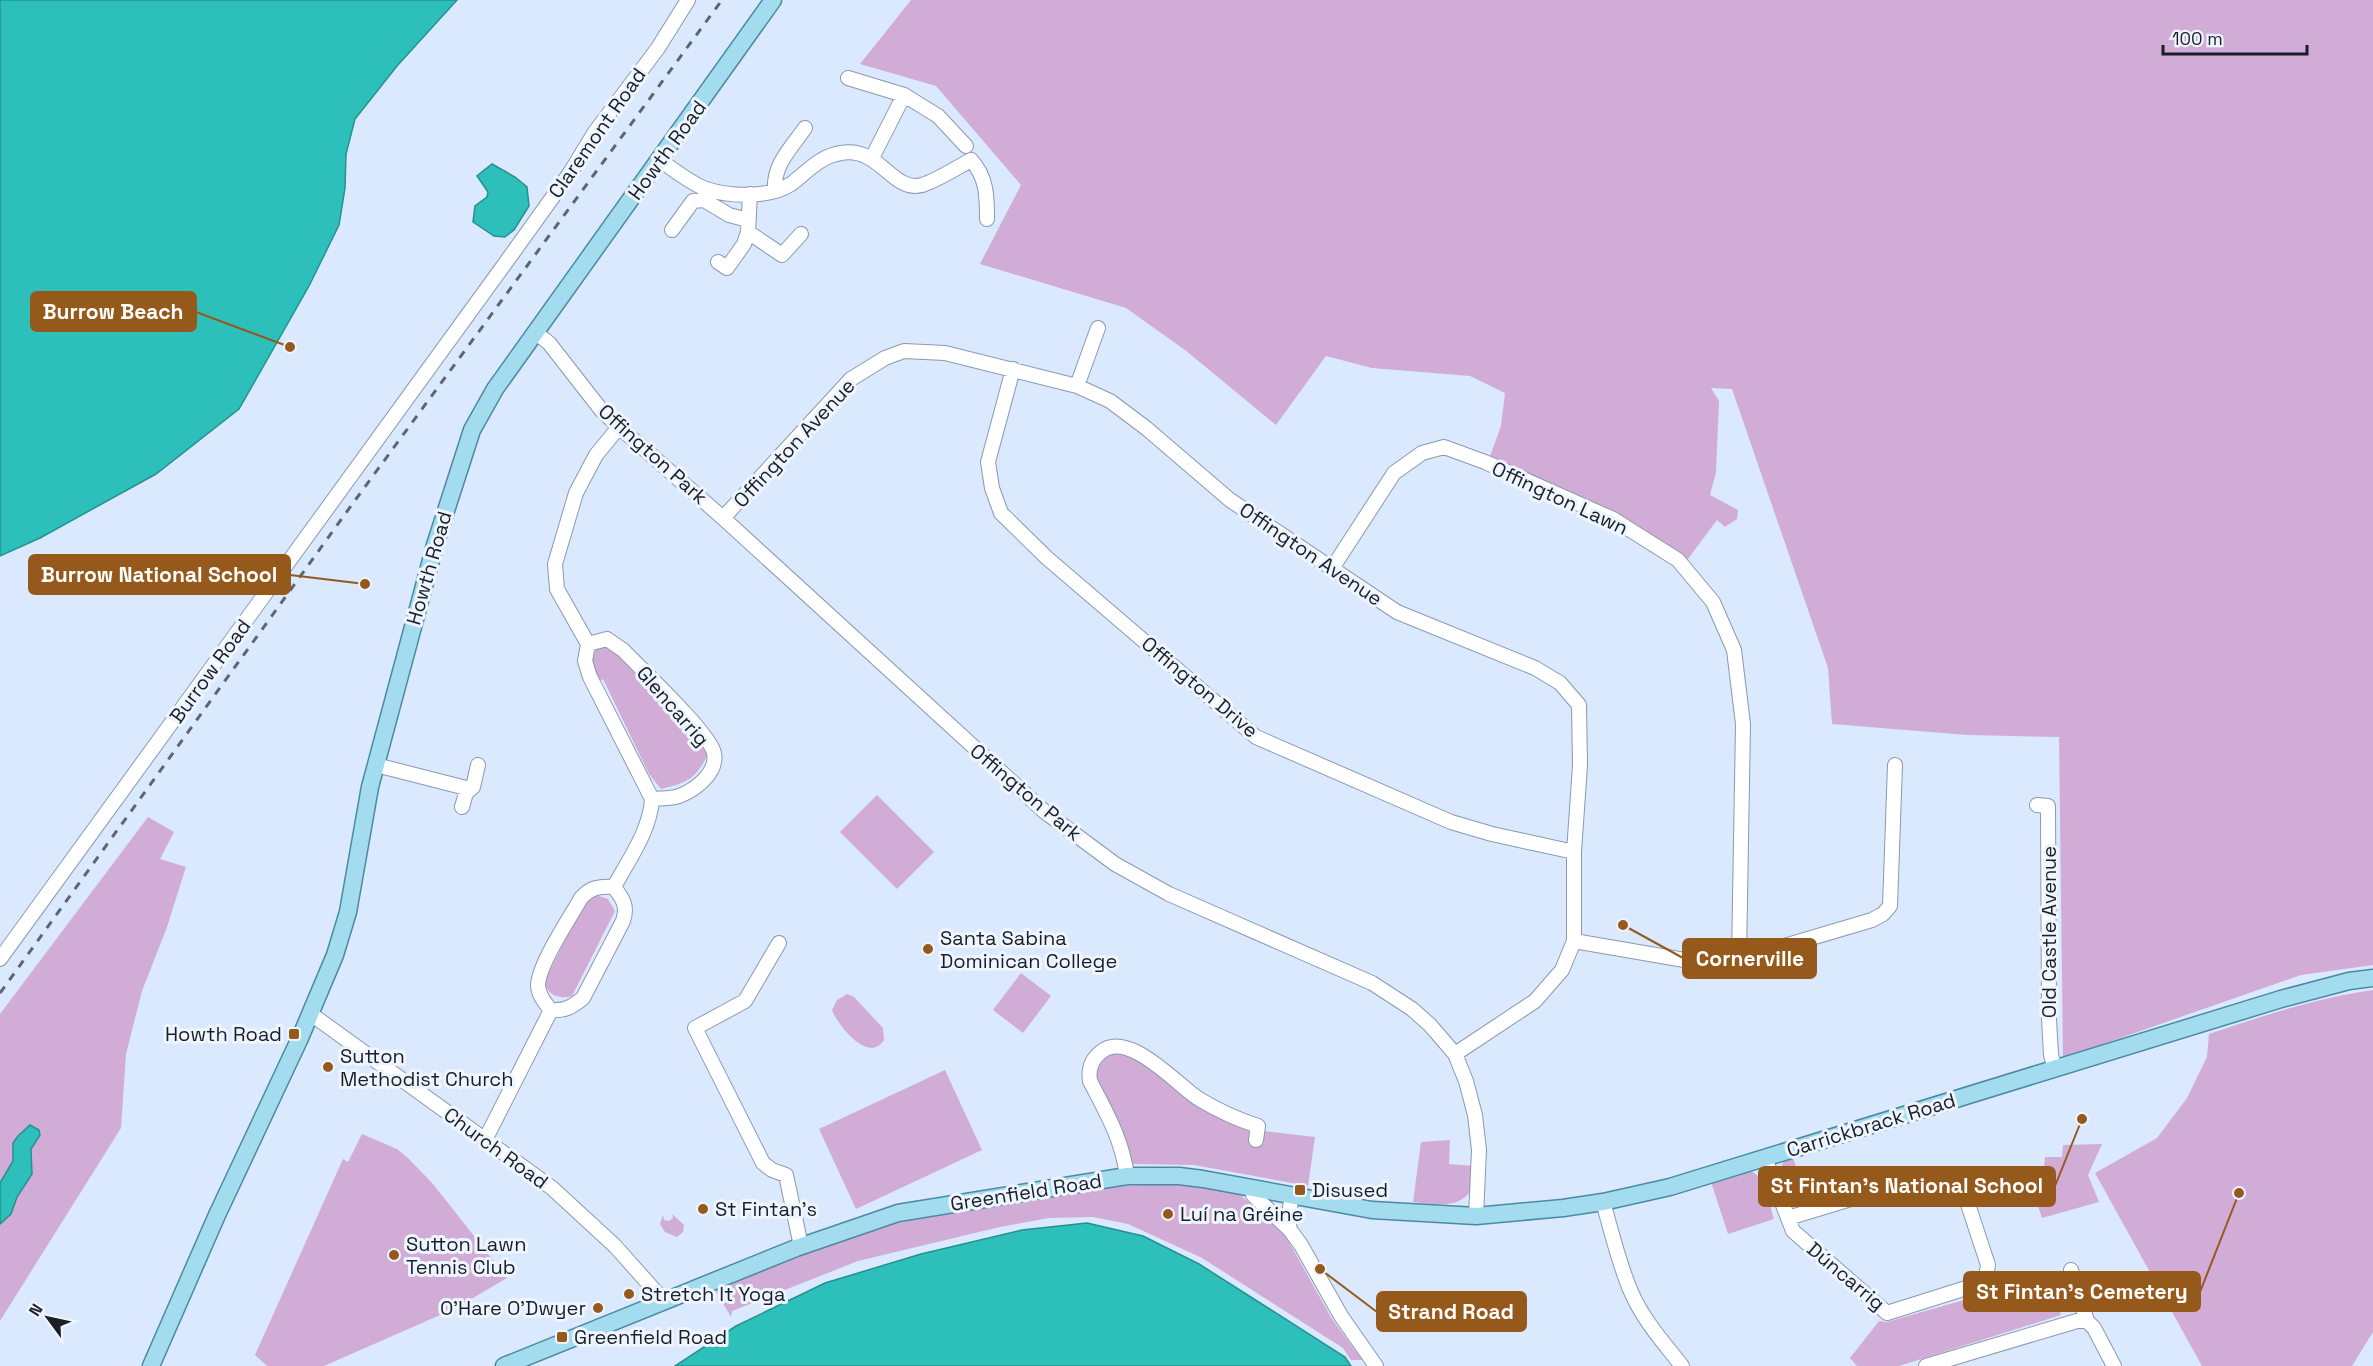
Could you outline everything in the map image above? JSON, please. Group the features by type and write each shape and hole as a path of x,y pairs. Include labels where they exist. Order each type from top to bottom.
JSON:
{"main road":[{"name":"Howth Road","path":"151,1366 217,1215 311,1014 335,955 348,912 376,765 433,551 471,430 495,389 773,0"},
{"name":"Carrickbrack Road","path":"1253,1188 1372,1210 1476,1216 1539,1211 1603,1202 1670,1187 2281,999 2349,981 2373,978"},
{"name":"Greenfield Road","path":"504,1366 801,1246 898,1213 1127,1176 1179,1176 1253,1188"}],"street":[{"name":"Claremont Road","path":"504,265 570,173 595,132 658,48 688,0"},
{"path":"848,78 904,95 938,116 966,146"},
{"path":"872,158 904,95"},
{"path":"775,190 774,177 780,162 805,128"},
{"path":"660,160 682,176 706,189 744,196 789,185 819,161 841,153 857,153 872,158 902,184 921,185 971,160 978,168 987,191 987,219"},
{"path":"718,262 727,268 744,244 748,226 750,194"},
{"path":"672,230 693,201 704,200 748,226 782,255 801,234"},
{"name":"Burrow Road","path":"0,959 504,265"},
{"path":"1077,386 1098,328"},
{"name":"Offington Park","path":"536,333 549,344 602,411 619,428 723,518 1045,812 1114,864 1169,894 1372,983 1412,1009 1455,1054 1466,1081 1475,1115 1479,1150 1476,1216"},
{"name":"Offington Avenue","path":"723,518 851,379 885,358 904,351 945,353 1077,386 1110,401 1146,428 1230,500 1397,612 1536,668 1560,683 1579,705 1580,765 1574,852 1574,942 1562,970 1535,1001 1455,1054"},
{"name":"Offington Drive","path":"1013,369 988,462 992,488 1001,513 1047,558 1256,736 1451,822 1492,834 1574,852"},
{"path":"614,887 642,836 651,813 651,799 590,677 585,661 588,644 557,589 555,564 576,493 596,455 619,428"},
{"name":"Offington Lawn","path":"1333,567 1394,473 1422,453 1444,447 1613,519 1678,560 1713,602 1734,650 1743,724 1739,958"},
{"name":"Glencarrig","path":"588,644 607,639 622,650 703,734 714,753 711,771 697,788 677,797 651,799"},
{"path":"376,765 470,789"},
{"path":"462,807 466,793 473,787 478,765"},
{"path":"1574,942 1702,963 1739,958 1872,920 1883,914 1890,906 1895,765"},
{"name":"Old Castle Avenue","path":"2037,805 2048,806 2049,1019 2051,1055 2055,1069"},
{"path":"601,886 614,887 622,897 627,909 623,921 583,998 563,1011 551,1010 542,1000 538,986 541,969 581,898 588,890 601,886"},
{"path":"779,943 745,1001 695,1028 762,1160 768,1168 786,1175 801,1246"},
{"path":"485,1140 551,1010"},
{"name":"Church Road","path":"311,1014 572,1205 615,1246 664,1301"},
{"path":"1127,1176 1123,1150 1115,1129 1090,1081 1089,1073 1092,1062 1107,1047 1116,1045 1134,1050 1197,1097 1227,1116 1258,1126 1256,1140"},
{"name":"Dúncarrig","path":"1765,1158 1788,1218 1793,1231 1887,1313 1979,1284 1986,1276 1988,1265 1960,1180 1952,1174 1933,1174 1788,1218"},
{"path":"1253,1188 1253,1195 1290,1230 1301,1245 1341,1316 1376,1366"},
{"path":"1290,1230 1288,1219 1292,1196"},
{"path":"1603,1202 1618,1257 1632,1295 1651,1327 1682,1366"},
{"path":"2071,1270 2087,1320 2094,1328 2114,1366"},
{"path":"1926,1366 2087,1320"}],"shaded area":[{"path":"0,0 457,0 397,66 355,119 346,154 345,188 339,225 309,286 239,409 156,474 40,538 0,556"},
{"path":"911,0 2373,0 2373,965 2301,975 2063,1058 2059,737 1967,735 1832,724 1828,668 1732,389 1711,388 1719,401 1716,472 1710,495 1738,510 1737,519 1725,527 1717,520 1688,559 1621,515 1489,459 1501,426 1505,393 1470,376 1372,368 1326,356 1276,425 1185,350 1126,308 980,264 1021,185 936,86 860,64"},
{"path":"492,164 527,187 529,206 514,230 505,237 494,236 473,222 475,206 487,197 488,192 477,176"},
{"path":"607,644 703,743 708,754 690,779 661,789 649,774 603,679 599,681 594,669 593,658 596,649"},
{"path":"877,795 934,852 897,889 840,832"},
{"path":"148,817 174,832 160,859 186,867 167,927 142,991 126,1054 121,1128 0,1321 0,1014"},
{"path":"596,895 608,899 615,911 572,996 555,995 548,990 544,982 587,897"},
{"path":"1021,973 1051,996 1023,1033 993,1010"},
{"path":"2373,990 2373,1332 2352,1366 2202,1366 2095,1173 2157,1138 2187,1098 2207,1057 2209,1034 2310,1003"},
{"path":"847,994 854,997 883,1028 884,1040 878,1046 870,1048 855,1040 835,1017 832,1010 837,1000"},
{"path":"1119,1051 1139,1058 1247,1129 1315,1137 1308,1186 1194,1165 1130,1164 1099,1090 1094,1071 1104,1056"},
{"path":"945,1070 982,1150 856,1209 819,1129"},
{"path":"30,1125 39,1130 40,1135 31,1149 32,1174 17,1197 11,1214 0,1224 0,1183 13,1161 13,1143"},
{"name":"Sutton Lawn Tennis Club","path":"362,1134 397,1149 408,1158 433,1184 507,1278 456,1308 324,1366 267,1366 255,1355 343,1159 348,1162"},
{"path":"1450,1140 1449,1164 1473,1166 1473,1185 1469,1193 1463,1199 1447,1204 1413,1202 1421,1142"},
{"path":"2102,1144 2088,1175 2099,1202 2042,1218 2027,1173 2044,1167 2045,1157 2062,1157 2063,1145"},
{"path":"1793,1158 1809,1203 1799,1206 1791,1203 1781,1176 1784,1161"},
{"path":"1750,1171 1760,1178 1763,1184 1774,1219 1728,1234 1711,1182"},
{"path":"1177,1183 1238,1193 1284,1233 1332,1319 1362,1360 1351,1360 1343,1348 1202,1258 1128,1224 1093,1217 1049,1218 1000,1227 858,1261 732,1311 731,1317 714,1288 855,1235 913,1216 1107,1187"},
{"path":"672,1214 684,1225 683,1232 677,1237 665,1232 660,1224 663,1215 664,1220 669,1221 673,1218"},
{"path":"1087,1223 1143,1236 1199,1264 1345,1357 1351,1366 675,1366 736,1326 825,1283 921,1254 1022,1230"},
{"path":"2048,1276 2061,1315 1899,1366 1857,1366 1850,1358 1879,1321 1887,1322"}],"railway":[{"path":"0,993 356,499 722,0"}],"place":[{"name":"Burrow Beach","path":"290,347"},
{"name":"Burrow National School","path":"365,584"},
{"name":"Cornerville","path":"1623,925"},
{"name":"Santa Sabina Dominican College","path":"928,949"},
{"name":"Howth Road","path":"294,1034"},
{"name":"Sutton Methodist Church","path":"328,1067"},
{"name":"St Fintan's National School","path":"2082,1119"},
{"name":"Disused","path":"1300,1190"},
{"name":"St Fintan's Cemetery","path":"2239,1193"},
{"name":"St Fintan's","path":"703,1209"},
{"name":"Luí na Gréine","path":"1168,1214"},
{"name":"Sutton Lawn Tennis Club","path":"394,1255"},
{"name":"Strand Road","path":"1320,1269"},
{"name":"Stretch It Yoga","path":"629,1294"},
{"name":"O'Hare O'Dwyer","path":"598,1308"},
{"name":"Greenfield Road","path":"562,1337"}]}
